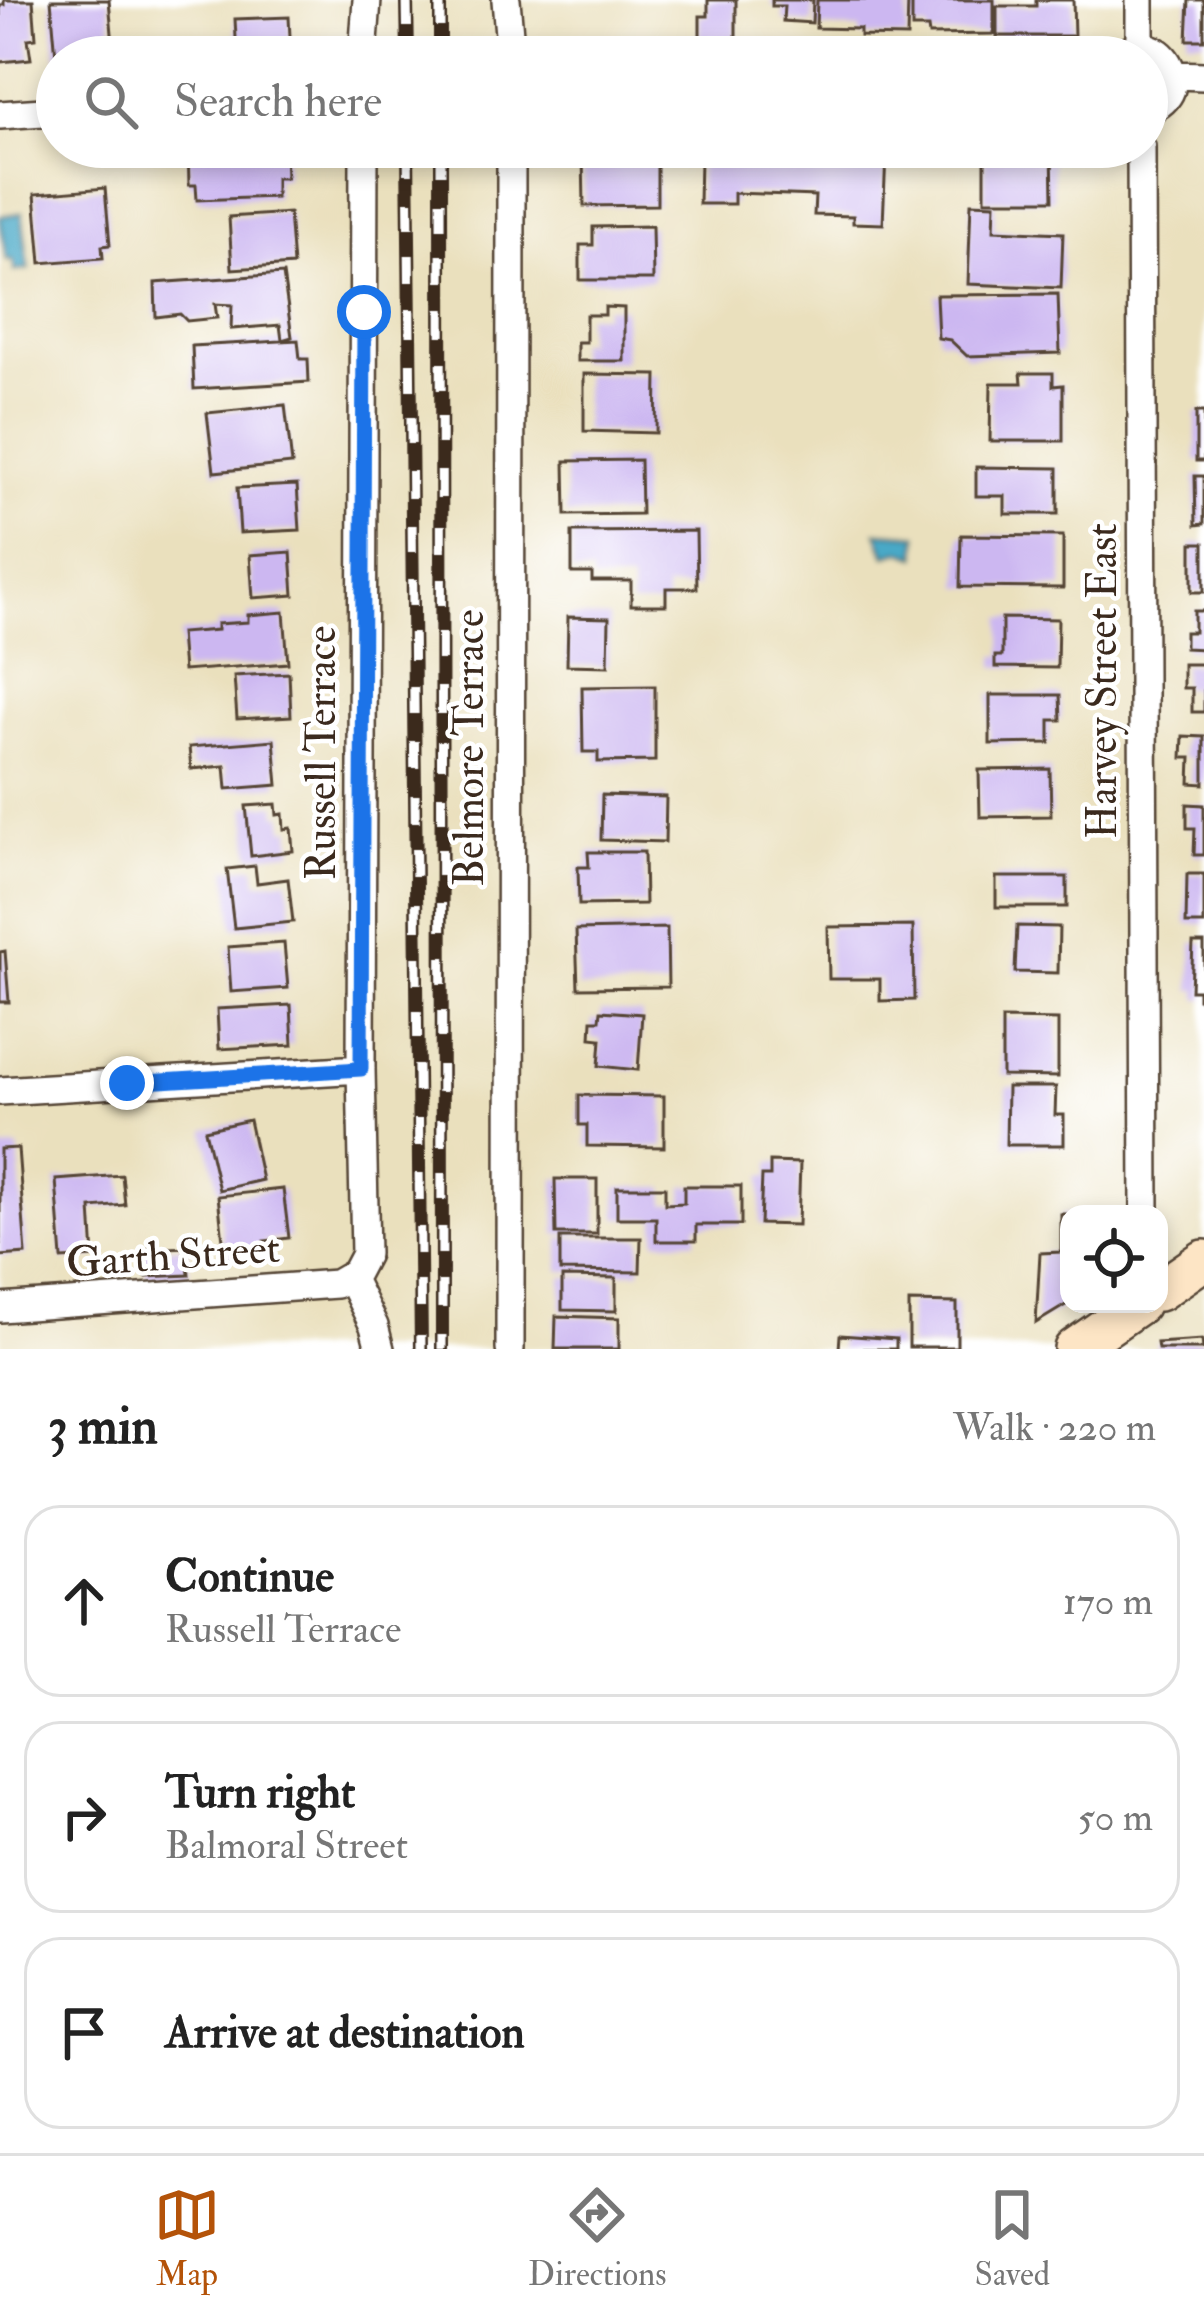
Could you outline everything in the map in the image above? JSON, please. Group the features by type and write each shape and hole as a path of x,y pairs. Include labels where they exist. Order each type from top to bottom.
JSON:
{"main road":[{"path":"1168,1285 1204,1260"},
{"path":"1073,1349 1123,1326"}],"street":[{"path":"364,36 367,0"},
{"path":"506,0 510,36"},
{"path":"1132,36 1140,0"},
{"path":"1168,62 1173,75 1168,95"},
{"path":"1173,75 1204,76"},
{"path":"0,115 36,112"},
{"name":"Russell Terrace","path":"350,1277 364,1254 364,168"},
{"name":"Belmore Terrace","path":"509,1349 511,168"},
{"name":"Harvey Street East","path":"1141,168 1145,1205"},
{"path":"0,1090 361,1069"},
{"path":"350,1277 374,1325 380,1349"},
{"name":"Garth Street","path":"0,1308 323,1286 350,1277"}],"water":[{"path":"22,213 29,269 15,271 13,260 6,260 0,216"},
{"path":"877,532 918,535 917,557 900,551 886,555"}],"building":[{"path":"4,0 33,0 36,38 28,39 31,59 0,62 0,5"},
{"path":"51,0 109,0 112,36 54,36"},
{"path":"708,0 736,0 736,36 700,36 700,16 708,16"},
{"path":"772,0 813,0 812,23 783,21 784,6 772,6"},
{"path":"817,0 908,0 907,36 860,36 860,29 816,28"},
{"path":"912,0 994,0 994,34 929,35 928,28 912,28"},
{"path":"1036,0 1073,0 1074,36 997,36 997,6 1036,6"},
{"path":"1189,0 1204,0 1204,40 1187,40"},
{"path":"289,17 290,36 236,36 235,19"},
{"path":"189,168 286,168 286,178 276,178 276,197 197,200 196,185 189,185"},
{"path":"583,168 657,168 657,205 584,206"},
{"path":"700,168 885,168 883,224 853,223 853,216 814,215 815,196 734,193 734,204 699,204"},
{"path":"985,168 1052,168 1053,200 985,200"},
{"path":"105,188 110,245 102,246 103,258 41,263 35,194"},
{"path":"971,203 995,204 994,230 1063,233 1061,288 968,284"},
{"path":"289,213 293,265 232,269 229,217"},
{"path":"652,226 653,280 580,280 580,245 593,245 593,227"},
{"path":"283,274 292,337 282,340 280,325 231,329 232,305 215,304 217,318 156,317 155,283"},
{"path":"1058,294 1060,353 967,356 950,340 938,338 936,295"},
{"path":"605,307 624,308 624,361 577,361 577,342 586,342 586,315 605,315"},
{"path":"298,340 300,359 308,359 309,382 194,389 192,346"},
{"path":"1021,373 1053,373 1053,386 1063,385 1063,441 990,441 991,383 1022,383"},
{"path":"584,374 657,375 656,433 584,431"},
{"path":"285,405 292,464 214,472 207,413"},
{"path":"1196,412 1204,412 1204,461 1196,461"},
{"path":"640,460 641,514 566,515 565,461"},
{"path":"976,467 1058,468 1058,514 1005,514 1005,496 976,496"},
{"path":"1195,476 1204,476 1204,524 1196,525"},
{"path":"297,485 300,530 240,533 237,488"},
{"path":"696,531 697,588 666,588 666,605 631,605 631,581 592,581 592,573 572,573 572,532"},
{"path":"961,535 1063,536 1063,588 960,587"},
{"path":"1192,543 1204,543 1204,592 1192,592"},
{"path":"291,552 294,595 253,598 250,555"},
{"path":"1194,611 1204,611 1204,649 1185,648 1185,632 1194,632"},
{"path":"284,612 288,663 183,671 180,633 217,630 217,624 248,622 248,615"},
{"path":"568,617 609,618 608,666 567,665"},
{"path":"1002,618 1058,619 1057,668 995,667 995,656 1002,656"},
{"path":"1183,664 1204,664 1204,712 1192,712 1192,688 1183,688"},
{"path":"289,673 291,716 237,719 234,676"},
{"path":"655,686 655,761 598,762 598,752 583,752 582,687"},
{"path":"990,695 1060,695 1061,720 1050,720 1050,743 990,744"},
{"path":"1183,736 1204,737 1204,784 1190,783 1191,758 1182,758"},
{"path":"274,740 278,785 227,789 225,766 191,769 189,747"},
{"path":"1050,769 1051,816 980,817 979,770"},
{"path":"602,795 666,797 665,842 601,840"},
{"path":"276,804 277,815 283,814 284,829 291,828 293,851 251,856 246,806"},
{"path":"1187,804 1204,805 1204,855 1194,855 1195,828 1187,828"},
{"path":"588,852 644,852 645,904 579,905 578,867 589,867"},
{"path":"255,866 257,883 288,879 293,922 234,928 227,869"},
{"path":"1187,874 1204,874 1204,924 1186,924"},
{"path":"996,877 1067,877 1067,907 996,907"},
{"path":"913,926 914,1000 880,1001 880,979 829,979 828,927"},
{"path":"1017,926 1059,927 1058,973 1015,972"},
{"path":"667,928 668,987 578,988 576,930"},
{"path":"284,943 288,988 231,992 228,947"},
{"path":"1193,943 1204,943 1204,999 1198,999 1198,990 1191,990"},
{"path":"5,951 9,1002 0,1002 0,952"},
{"path":"291,1005 293,1045 219,1049 217,1009"},
{"path":"601,1011 642,1014 638,1070 599,1066 601,1039 591,1038 592,1020 600,1020"},
{"path":"1002,1019 1058,1020 1058,1077 1002,1076"},
{"path":"1007,1087 1056,1087 1055,1115 1064,1115 1064,1145 1006,1145"},
{"path":"579,1095 664,1096 664,1147 587,1146 587,1125 579,1125"},
{"path":"249,1120 262,1180 219,1190 205,1130"},
{"path":"18,1148 26,1254 0,1256 0,1149"},
{"path":"770,1162 800,1163 798,1225 760,1224 762,1176 770,1176"},
{"path":"122,1175 125,1205 91,1208 94,1257 62,1259 56,1180"},
{"path":"555,1179 597,1179 597,1234 556,1234"},
{"path":"684,1186 741,1186 741,1225 696,1225 696,1241 656,1241 656,1218 617,1218 617,1187 665,1187 665,1204 684,1203"},
{"path":"283,1189 289,1238 264,1241 265,1254 225,1258 218,1196"},
{"path":"560,1238 641,1238 640,1272 560,1271"},
{"path":"187,1247 189,1275 146,1277 145,1249"},
{"path":"1060,1252 1060,1308 1036,1323 1040,1253"},
{"path":"562,1277 616,1278 616,1311 562,1310"},
{"path":"909,1302 957,1303 957,1347 909,1347"},
{"path":"556,1316 619,1318 619,1349 555,1349"},
{"path":"840,1335 896,1339 896,1349 839,1349"},
{"path":"1202,1340 1203,1349 1158,1349 1157,1343"}],"railway":[{"path":"407,0 408,36"},
{"path":"440,0 440,36"},
{"path":"408,168 421,1349"},
{"path":"441,168 442,1349"}],"route":[{"path":"127,1083 361,1069 364,312"}]}
